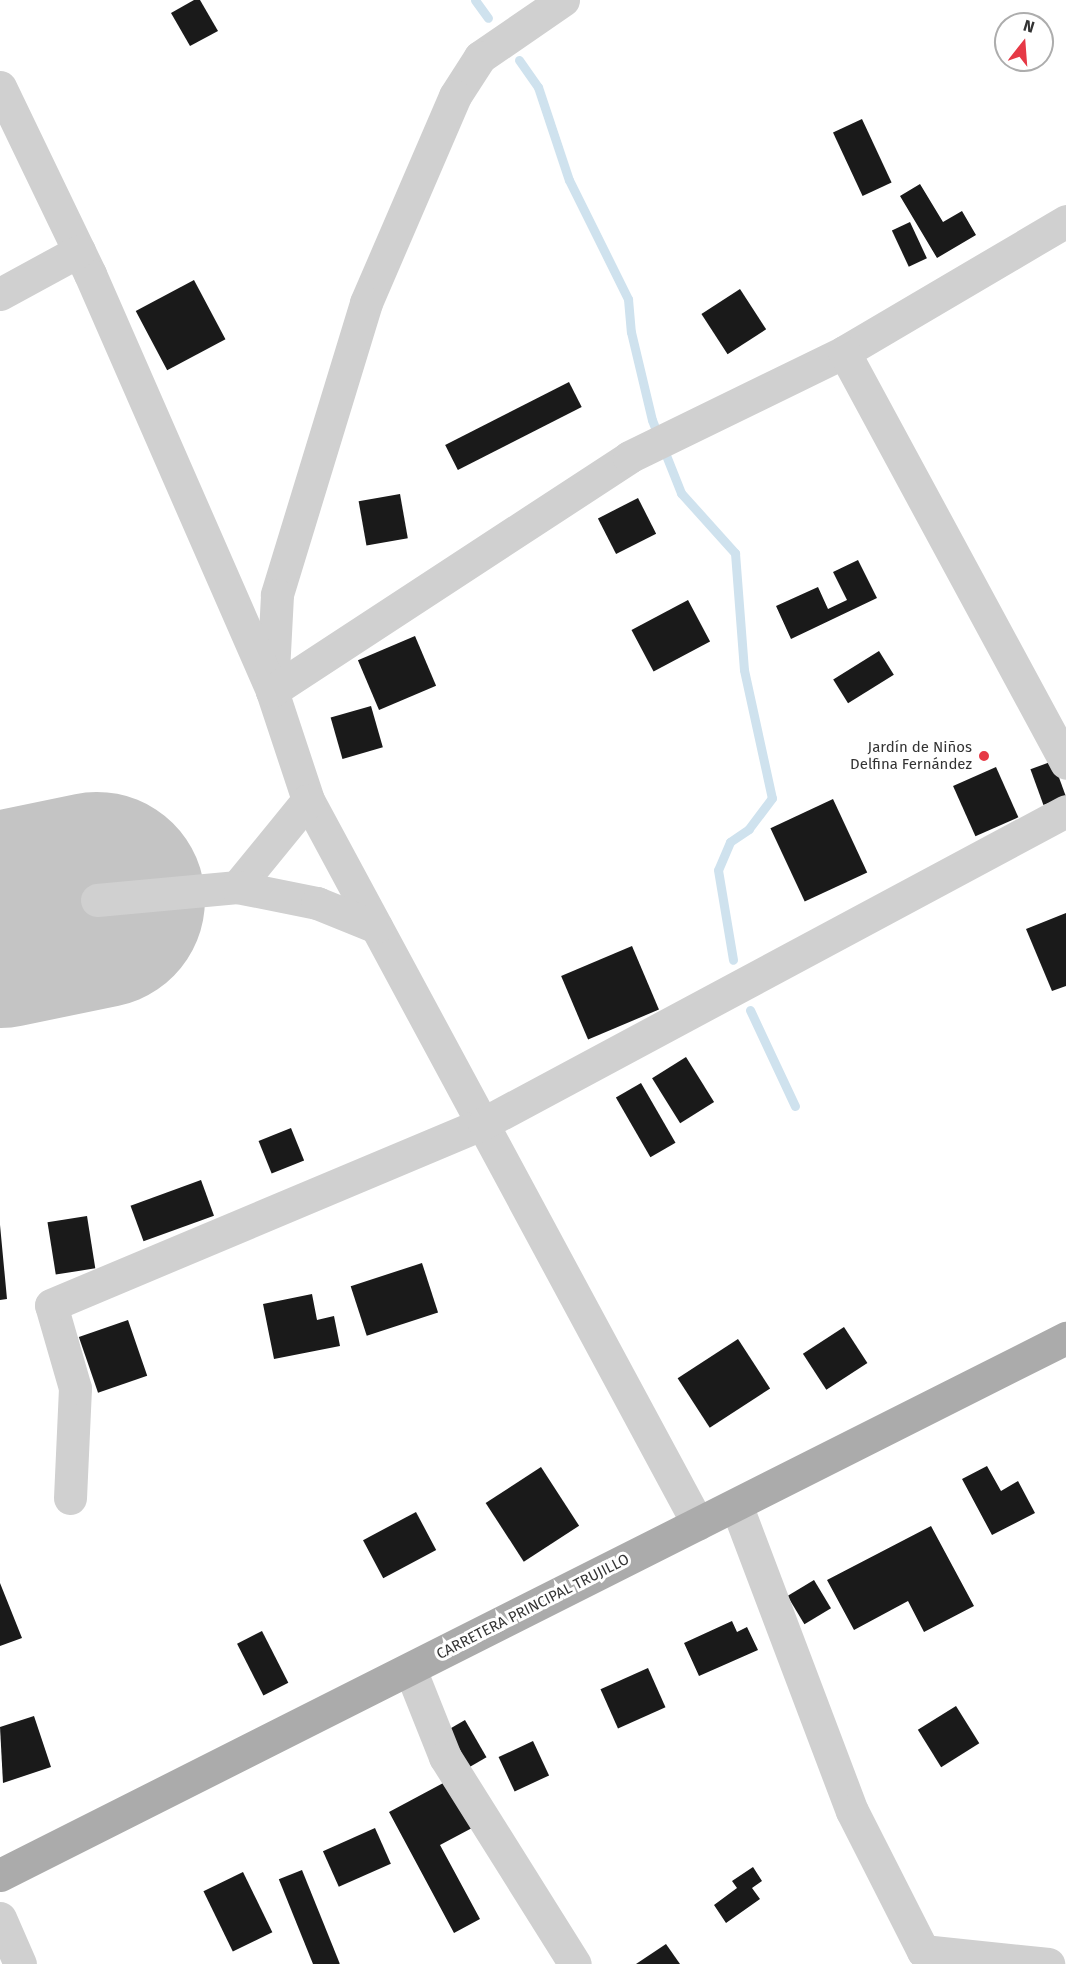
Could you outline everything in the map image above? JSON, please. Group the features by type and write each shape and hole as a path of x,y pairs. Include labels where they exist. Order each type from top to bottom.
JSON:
{"main road":[{"name":"CARRETERA PRINCIPAL TRUJILLO","path":"0,1875 698,1524 737,1507 1066,1338"}],"street":[{"path":"272,691 277,595 366,303 461,86 480,57 563,0"},
{"path":"0,87 80,251 272,691 308,800 698,1524"},
{"path":"272,691 642,450 844,352 1066,221"},
{"path":"0,294 80,251"},
{"path":"844,352 1066,763"},
{"path":"237,887 308,800"},
{"path":"70,1498 75,1388 51,1305 484,1124 1066,811"},
{"path":"97,900 237,887 317,903 376,927"},
{"path":"737,1507 852,1811 927,1958 1048,1964"},
{"path":"410,1669 445,1757 575,1964"},
{"path":"0,1918 20,1964"}],"building":[{"path":"194,0 200,0 218,31 190,46 171,13"},
{"path":"862,119 892,182 863,196 833,133"},
{"path":"920,184 943,222 962,211 976,235 937,258 900,196"},
{"path":"910,222 927,258 909,267 892,230"},
{"path":"194,280 225,339 167,370 136,311"},
{"path":"740,289 766,329 728,354 701,314"},
{"path":"569,382 582,407 458,470 445,445"},
{"path":"400,494 408,538 366,546 359,501"},
{"path":"638,498 656,534 616,554 598,518"},
{"path":"858,560 877,598 791,639 776,606 818,587 828,609 847,600 833,572"},
{"path":"688,600 710,641 654,672 631,630"},
{"path":"415,636 436,686 379,710 358,660"},
{"path":"879,651 894,675 848,703 833,680"},
{"path":"371,706 383,747 342,759 331,718"},
{"path":"1053,761 1066,797 1043,805 1030,769"},
{"path":"996,767 1018,817 975,836 953,786"},
{"path":"833,799 867,872 805,902 770,828"},
{"path":"1066,913 1066,986 1052,991 1026,929"},
{"path":"632,946 659,1010 588,1040 561,976"},
{"path":"686,1057 714,1102 680,1123 652,1078"},
{"path":"641,1083 676,1143 650,1157 616,1098"},
{"path":"291,1128 304,1160 272,1174 259,1141"},
{"path":"201,1180 214,1216 144,1241 131,1206"},
{"path":"87,1216 95,1268 56,1275 47,1222"},
{"path":"0,1225 7,1299 0,1300"},
{"path":"422,1263 438,1312 367,1336 351,1286"},
{"path":"312,1294 317,1320 334,1316 340,1346 274,1359 263,1304"},
{"path":"128,1320 147,1376 98,1393 79,1337"},
{"path":"844,1327 867,1363 826,1390 803,1354"},
{"path":"738,1339 770,1388 710,1428 678,1378"},
{"path":"987,1466 1001,1491 1018,1481 1035,1513 992,1535 962,1479"},
{"path":"541,1467 579,1526 524,1562 486,1503"},
{"path":"416,1512 436,1550 383,1578 363,1540"},
{"path":"931,1526 974,1606 924,1632 908,1601 854,1630 827,1580"},
{"path":"814,1580 831,1608 804,1624 787,1596"},
{"path":"0,1583 22,1638 0,1646"},
{"path":"732,1621 737,1632 747,1627 758,1650 699,1676 684,1643"},
{"path":"262,1631 288,1683 263,1695 237,1644"},
{"path":"648,1668 665,1707 618,1728 600,1689"},
{"path":"956,1706 979,1743 941,1767 918,1730"},
{"path":"34,1716 51,1767 3,1783 0,1727"},
{"path":"465,1720 486,1757 464,1770 442,1733"},
{"path":"533,1741 549,1775 515,1791 499,1757"},
{"path":"447,1781 472,1828 440,1845 480,1919 454,1933 389,1812"},
{"path":"375,1828 391,1864 339,1887 323,1851"},
{"path":"753,1867 762,1881 752,1888 760,1899 726,1923 714,1905 737,1888 732,1881"},
{"path":"302,1870 340,1964 313,1964 279,1879"},
{"path":"243,1872 272,1932 233,1952 203,1891"},
{"path":"666,1944 680,1964 636,1964"}],"waterway":[{"path":"475,0 488,18"},
{"path":"519,60 538,87 569,180 628,299 631,332 652,420 681,493 735,553 744,670 772,798 749,829 730,842 718,870 733,960"},
{"path":"750,1010 795,1106"}],"runway":[{"path":"0,920 97,900"}],"place":[{"name":"Jardín de Niños Delfina Fernández","path":"984,756"}]}
